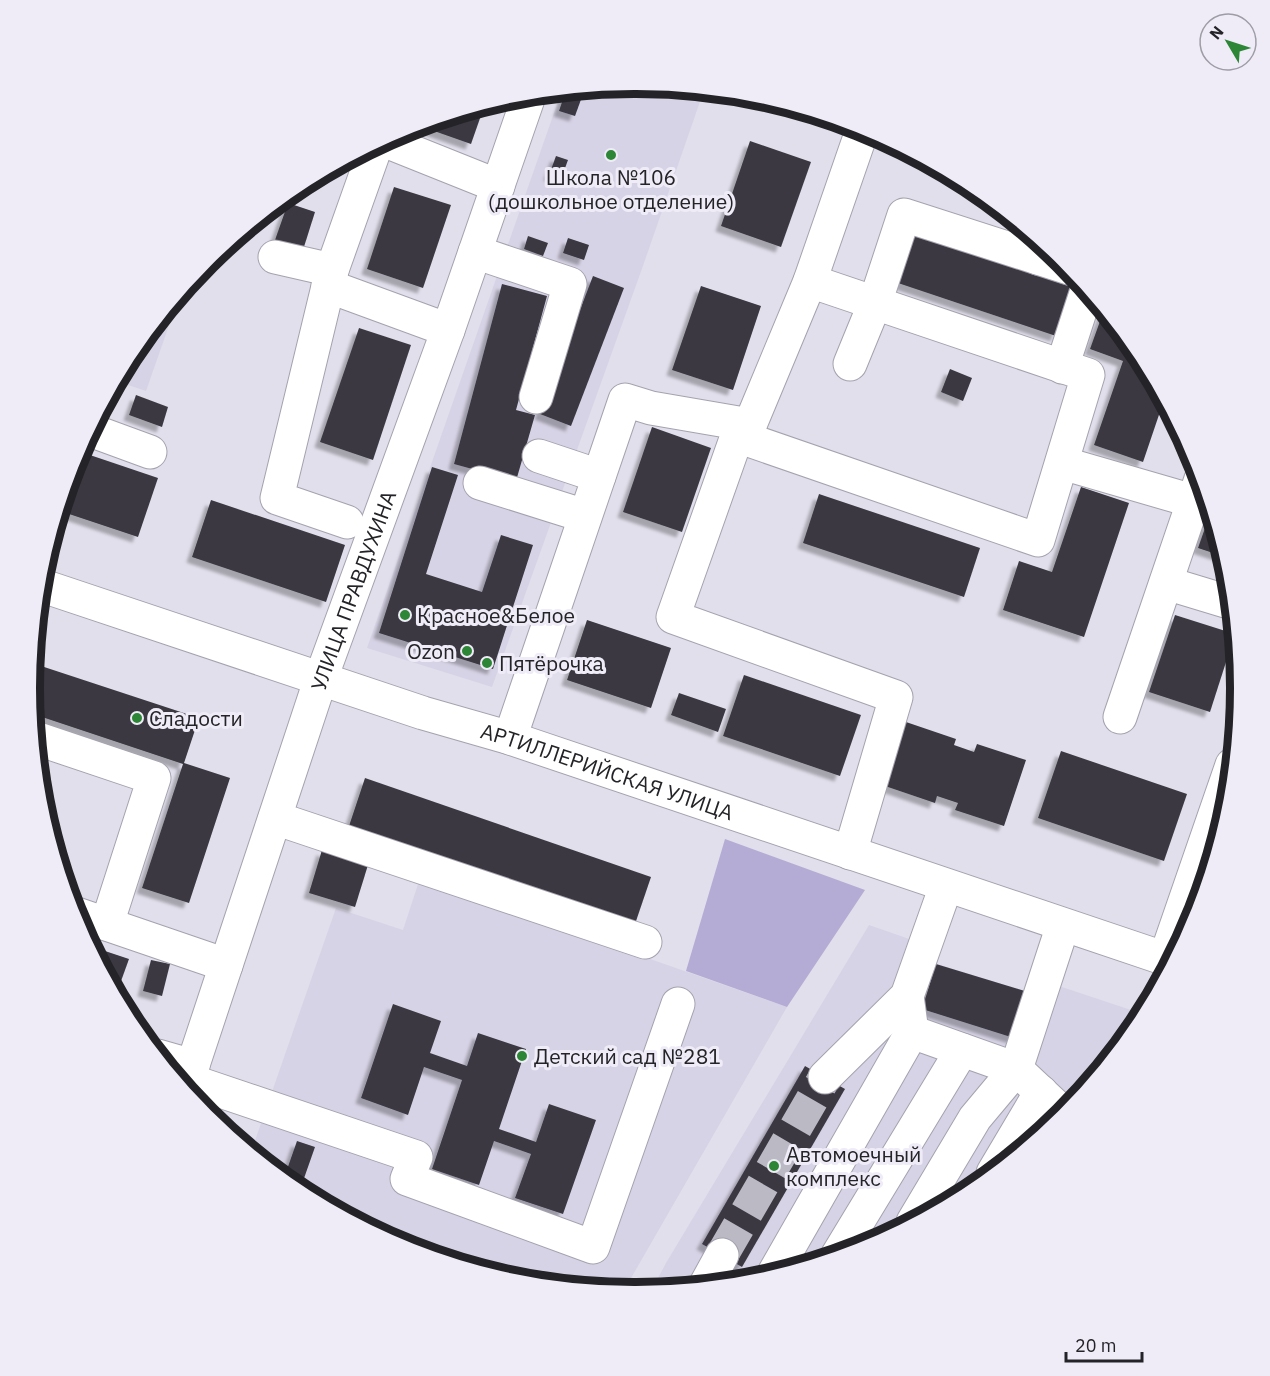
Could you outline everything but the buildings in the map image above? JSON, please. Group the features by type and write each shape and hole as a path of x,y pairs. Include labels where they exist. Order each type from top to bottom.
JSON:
{"street":[{"name":"УЛИЦА ПРАВДУХИНА","path":"189,1079 321,678 448,330 526,104"},
{"path":"850,854 896,697 673,618 744,430 810,282 860,138"},
{"path":"395,145 498,186"},
{"path":"347,522 277,498 330,278 373,155"},
{"path":"850,364 875,303 904,215 1036,250"},
{"path":"475,252 570,284 536,397"},
{"path":"275,257 330,278 448,330"},
{"path":"510,738 625,400 744,430 1038,540 1088,375 810,282"},
{"path":"1062,367 1084,299"},
{"path":"98,433 150,452"},
{"path":"539,456 599,476"},
{"path":"1062,463 1195,490"},
{"path":"480,483 585,516"},
{"path":"1120,717 1196,492"},
{"path":"1166,584 1222,600"},
{"name":"АРТИЛЛЕРИЙСКАЯ УЛИЦА","path":"49,588 423,712 510,738 1164,958"},
{"path":"43,741 154,778 107,924"},
{"path":"274,818 645,942"},
{"path":"1181,922 1214,820"},
{"path":"825,1077 907,996 946,885"},
{"path":"87,917 226,965"},
{"path":"921,1209 975,1118 1016,1069 1063,925"},
{"path":"779,1264 912,1032 907,996"},
{"path":"189,1079 416,1157 407,1179 593,1247 678,1004"},
{"path":"912,1032 1016,1069 1053,1103 1022,1139"},
{"path":"844,1244 962,1050"},
{"path":"710,1277 722,1255"}],"shaded area":[{"path":"635,94 701,98 492,687 367,648 559,99"},
{"path":"173,314 146,391 125,384"},
{"path":"725,839 865,890 787,1007 686,971"},
{"name":"Детский сад №281","path":"420,878 787,1007 629,1282 596,1281 519,1271 444,1251 407,1237 338,1203 273,1160 254,1144 336,908 403,930"},
{"path":"869,925 941,950 937,964 1028,992 1044,981 1134,1011 1107,1050 1082,1080 1027,1135 997,1160 932,1203 863,1237 826,1251 751,1271 713,1277 656,1281"}],"tunnel":[{"path":"722,1255 825,1077"}],"place":[{"name":"Школа №106 (дошкольное отделение)","path":"611,155"},
{"name":"Красное&Белое","path":"405,615"},
{"name":"Ozon","path":"467,651"},
{"name":"Пятёрочка","path":"487,663"},
{"name":"Сладости","path":"137,718"},
{"name":"Детский сад №281","path":"522,1056"},
{"name":"Автомоечный комплекс","path":"774,1166"}]}
